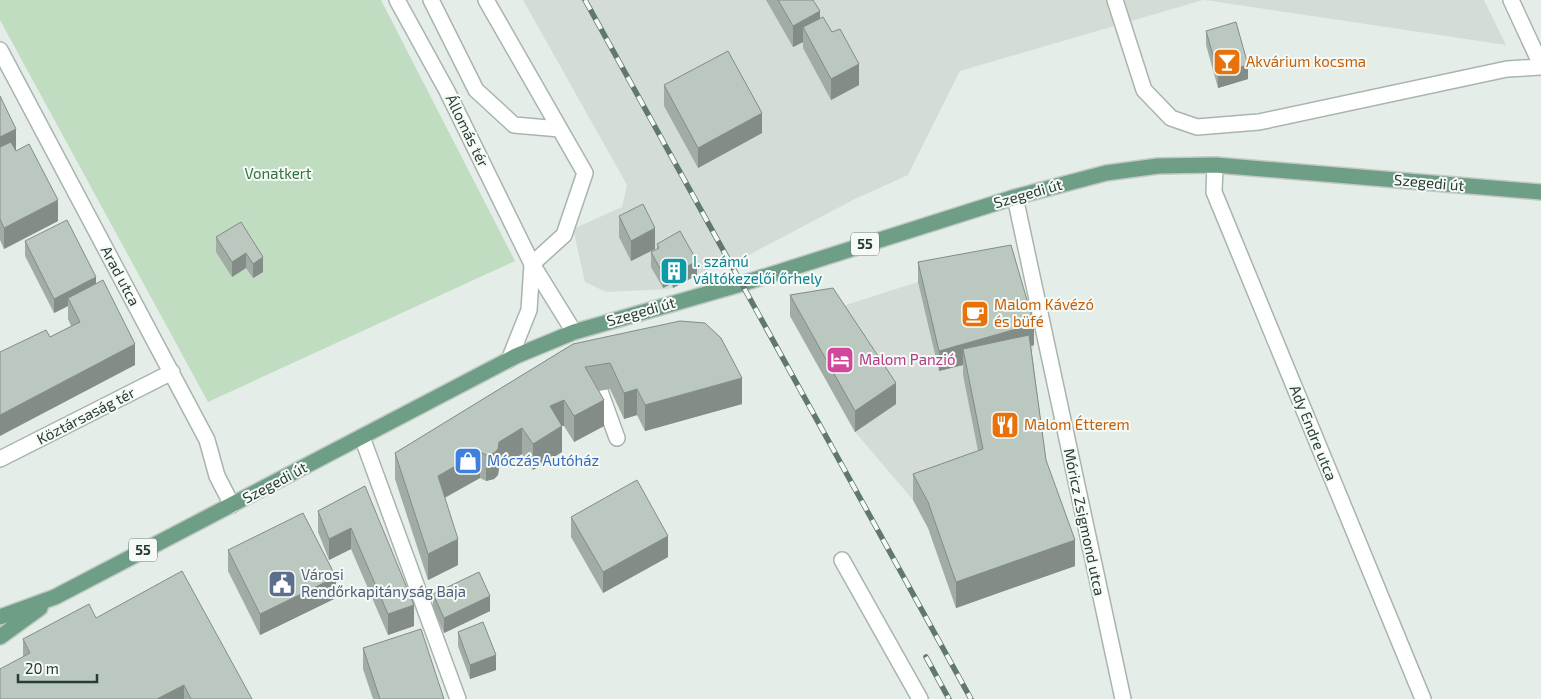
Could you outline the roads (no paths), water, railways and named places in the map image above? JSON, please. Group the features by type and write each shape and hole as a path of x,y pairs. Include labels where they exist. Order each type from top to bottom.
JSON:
{"main road":[{"name":"Szegedi út","path":"0,617 55,596 509,360 576,336 1015,197 1106,173 1158,166 1214,165 1541,192"},
{"name":"Szegedi út","path":"0,637 55,596"}],"street":[{"name":"Állomás tér","path":"398,0 447,91 532,264 576,336"},
{"path":"431,0 476,90 514,126 560,129"},
{"path":"486,0 585,173 564,235 532,264"},
{"path":"1115,0 1144,90 1171,118 1197,127 1259,122 1507,68 1541,66 1511,0"},
{"name":"Arad utca","path":"0,50 208,440 217,476 232,505"},
{"name":"Ady Endre utca","path":"1214,165 1214,192 1423,699"},
{"name":"Móricz Zsigmond utca","path":"1015,197 1123,699"},
{"name":"Állomás tér","path":"509,360 529,310 532,264"},
{"name":"Köztársaság tér","path":"0,459 172,372"},
{"path":"600,391 617,438"},
{"path":"362,437 458,699"},
{"path":"842,560 920,699"}],"railway":[{"path":"585,0 971,699"},
{"path":"926,657 949,699"}],"place":[{"name":"Akvárium kocsma","path":"1227,62"},
{"name":"I. számú váltókezelői őrhely","path":"674,271"},
{"name":"Malom Kávézó és büfé","path":"975,314"},
{"name":"Malom Panzió","path":"840,360"},
{"name":"Malom Étterem","path":"1005,425"},
{"name":"Móczás Autóház","path":"468,461"},
{"name":"Városi Rendőrkapitányság Baja","path":"282,584"}],"park label":[{"name":"Vonatkert","path":"278,174"}]}
